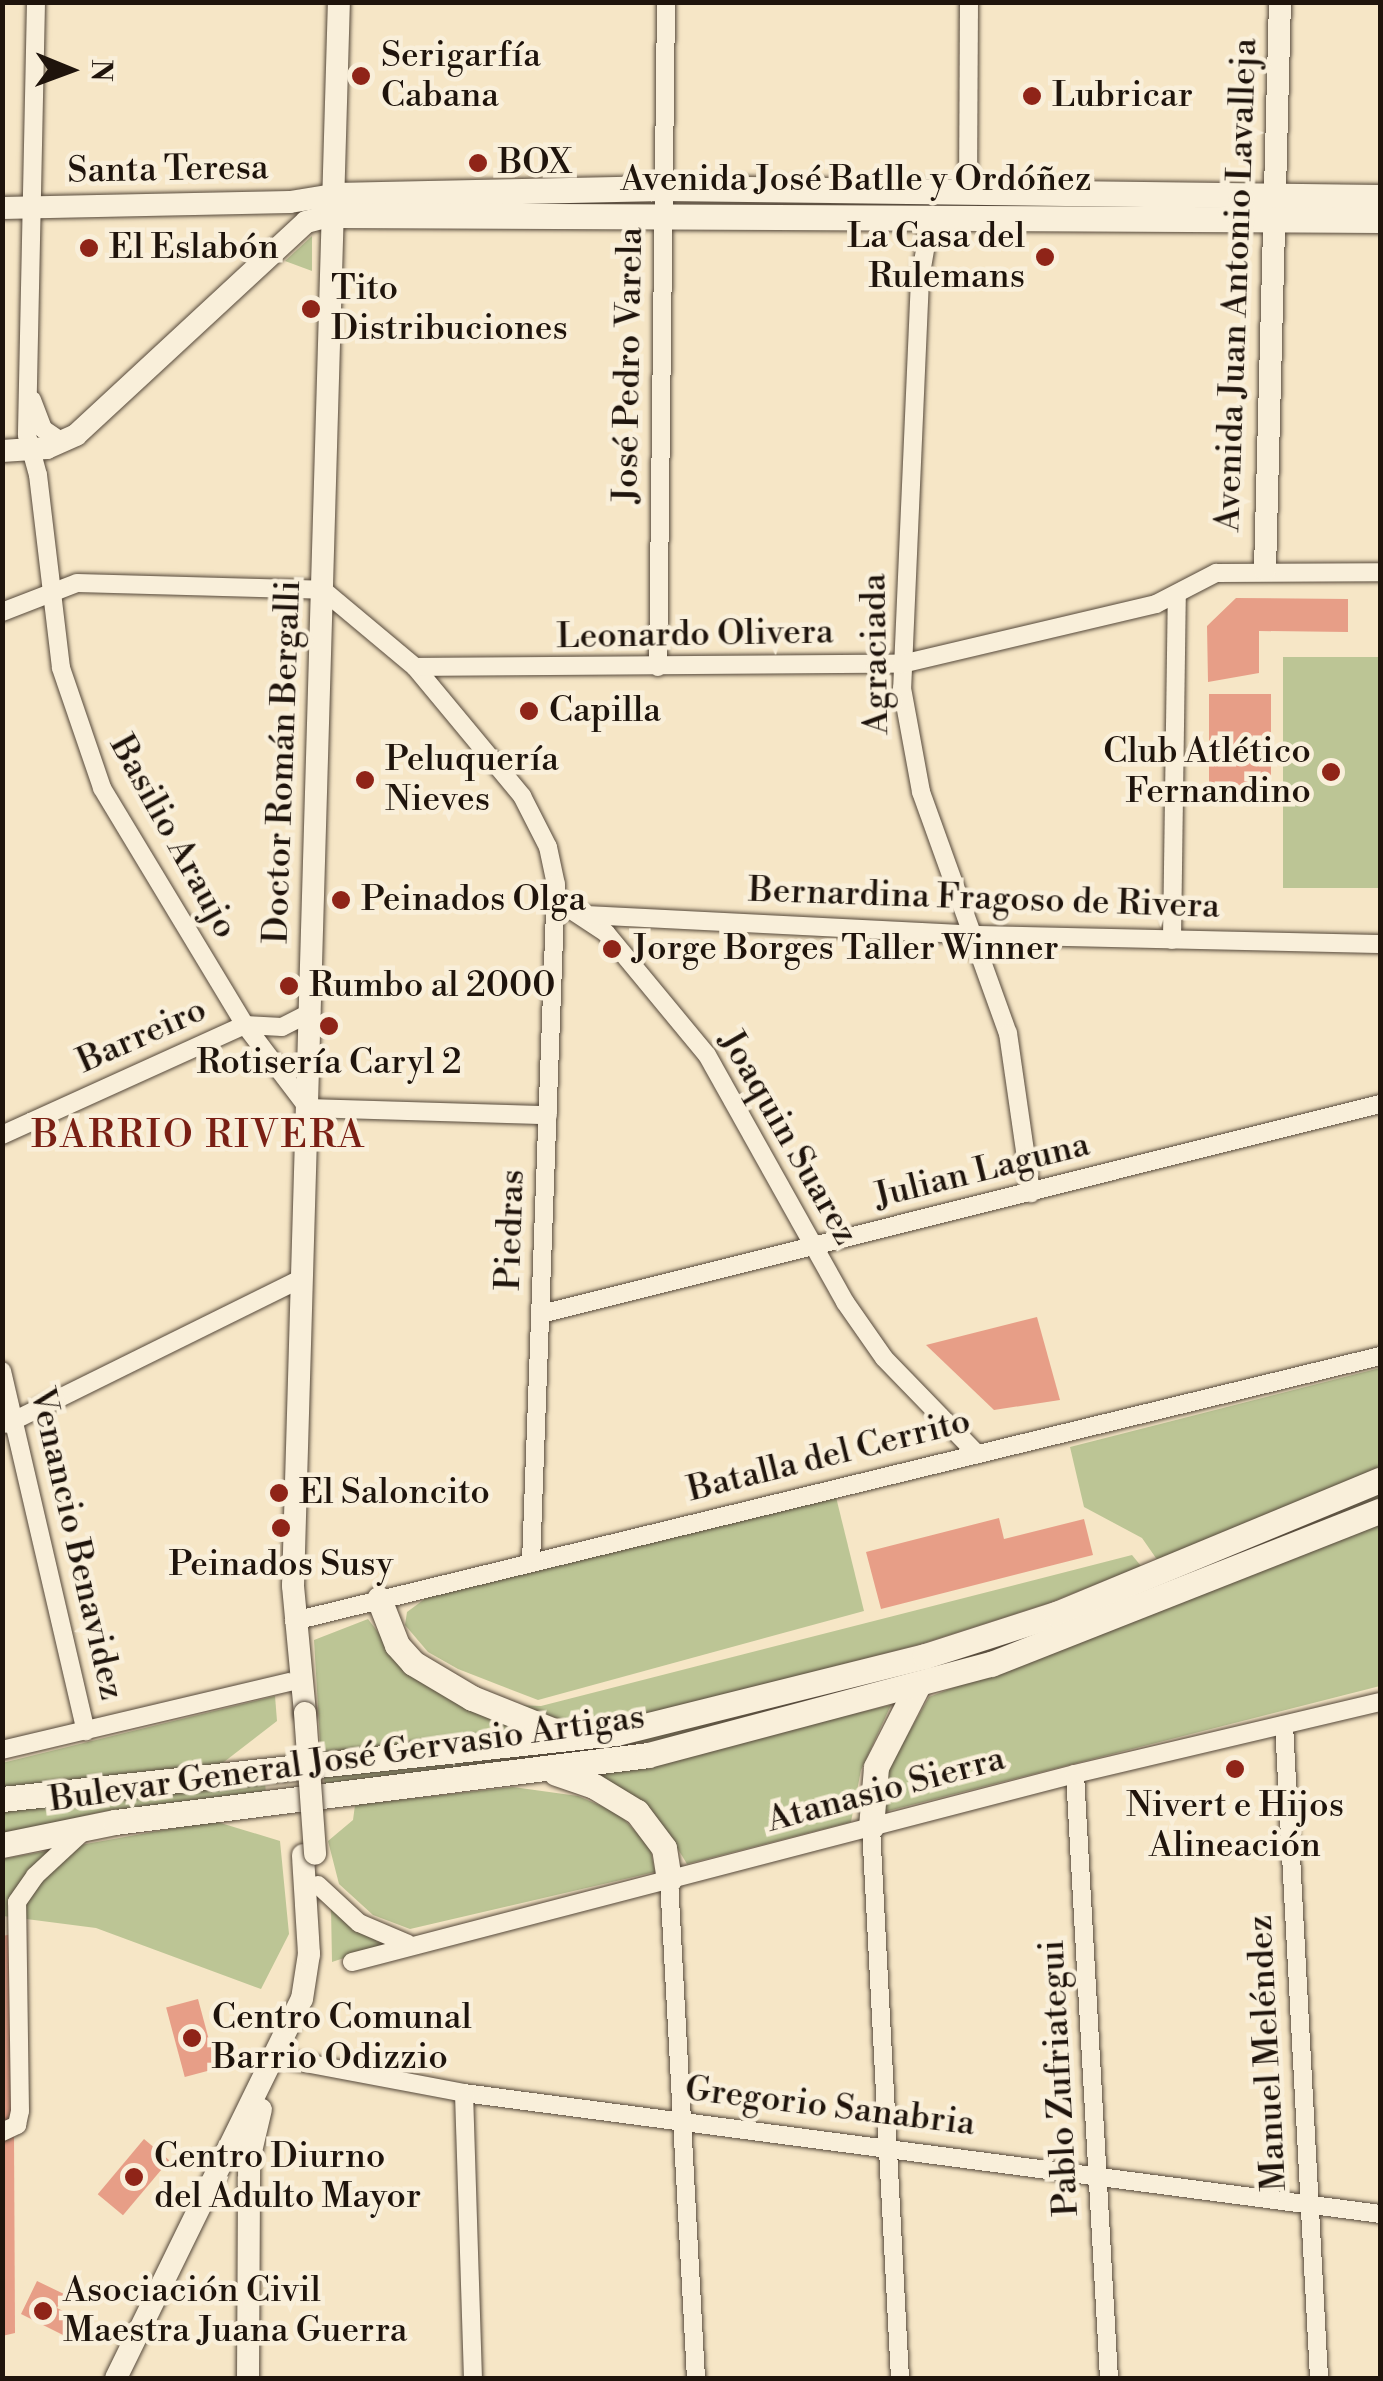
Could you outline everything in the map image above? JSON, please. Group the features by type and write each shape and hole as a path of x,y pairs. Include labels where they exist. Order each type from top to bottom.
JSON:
{"main road":[{"name":"Avenida José Batlle y Ordóñez","path":"333,204 968,192 1272,208 1380,220"},
{"name":"Avenida José Batlle y Ordóñez","path":"663,200 931,216 1272,208 1380,197"},
{"name":"Bulevar General José Gervasio Artigas","path":"2,1799 574,1739 763,1698 1037,1620 1380,1480"},
{"name":"Bulevar General José Gervasio Artigas","path":"2,1845 89,1826 552,1772 648,1755 917,1687 1064,1640 1380,1511"},
{"path":"379,1599 397,1645 413,1663 472,1698 574,1739"},
{"path":"871,1828 876,1767 917,1687"},
{"path":"552,1772 594,1786 638,1812 664,1848 668,1880"}],"street":[{"name":"Basilio Araujo","path":"36,2 30,451 38,476 60,668 96,774 245,1024 308,1108"},
{"name":"Doctor Román Bergalli","path":"299,1713 290,1682 339,2"},
{"name":"José Pedro Varela","path":"658,667 666,2"},
{"path":"968,192 969,2"},
{"name":"Avenida Juan Antonio Lavalleja","path":"1265,570 1280,2"},
{"path":"268,203 286,239"},
{"name":"Santa Teresa","path":"2,208 333,204"},
{"path":"2,451 30,451 62,442 286,239 333,204"},
{"name":"Agraciada","path":"931,216 920,279 902,664 917,776 1008,1032 1030,1193"},
{"path":"30,390 44,429 62,442"},
{"name":"Leonardo Olivera","path":"415,667 902,664 1177,595 1216,573 1380,572"},
{"path":"2,612 48,589 78,583 322,590 415,667 522,796 548,847 556,900"},
{"path":"1172,940 1177,595"},
{"name":"Joaquin Suarez","path":"556,900 585,915 707,1055 764,1148 812,1246 884,1358 976,1453"},
{"name":"Piedras","path":"531,1563 556,900"},
{"name":"Bernardina Fragoso de Rivera","path":"585,915 976,935 1380,944"},
{"name":"Barreiro","path":"2,1134 245,1024 282,1027 311,1012"},
{"name":"Julian Laguna","path":"541,1314 1380,1104"},
{"path":"308,1108 548,1115"},
{"path":"8,1424 302,1278"},
{"name":"Batalla del Cerrito","path":"294,1632 379,1599 1380,1356"},
{"name":"Venancio Benavidez","path":"2,1371 8,1424 86,1732"},
{"name":"Doctor Román Bergalli","path":"294,1632 309,1854"},
{"path":"2,1750 290,1682"},
{"name":"Atanasio Sierra","path":"352,1962 408,1944 1075,1774 1380,1702"},
{"name":"Manuel Meléndez","path":"1284,1725 1319,2378"},
{"name":"Pablo Zufriategui","path":"1075,1774 1110,2378"},
{"path":"2,2132 16,2125 20,2111 10,2041 9,1910 35,1876 89,1826"},
{"path":"871,1828 900,2378"},
{"path":"116,2378 323,1979 318,1885 309,1854"},
{"path":"248,2378 247,2194 255,2127 308,1978 309,1854"},
{"path":"668,1880 696,2378"},
{"path":"318,1885 359,1923 408,1944"},
{"name":"Gregorio Sanabria","path":"279,2060 464,2094 889,2145 1098,2178 1380,2214"},
{"path":"464,2094 473,2378"}],"green space":[{"path":"312,236 312,271 285,261"},
{"name":"Club Atlético Fernandino","path":"1283,657 1380,657 1380,888 1283,888"},
{"path":"1380,1368 1380,1470 1158,1561 1142,1538 1084,1507 1070,1447"},
{"path":"1380,1490 1380,1498 973,1660 681,1737 325,1788 324,1777 679,1729 856,1686"},
{"path":"836,1497 864,1611 538,1700 458,1669 428,1652 405,1625 407,1612 426,1598"},
{"path":"1380,1523 1380,1686 884,1812 882,1780 929,1697"},
{"path":"1132,1555 1141,1566 1049,1603 921,1644 642,1716 578,1725 516,1705 541,1706"},
{"path":"368,1619 412,1677 520,1732 321,1757 314,1640"},
{"path":"275,1696 277,1721 220,1765 3,1787 2,1763"},
{"path":"891,1705 861,1770 851,1822 687,1864 673,1841 598,1774"},
{"path":"265,1782 266,1794 106,1811 3,1834 3,1811"},
{"path":"513,1787 578,1796 618,1813 650,1847 655,1872 410,1929 373,1915 339,1884 328,1841 353,1820 355,1805"},
{"path":"214,1821 280,1841 289,1934 261,1989 96,1928 3,1916 2,1859"},
{"path":"331,1908 362,1932 383,1945 332,1962"}],"building":[{"path":"1236,598 1348,599 1348,632 1259,631 1259,673 1208,682 1207,626"},
{"path":"1209,694 1271,694 1271,791 1209,791"},
{"path":"1037,1317 1060,1400 994,1410 926,1345"},
{"path":"999,1518 1004,1539 1084,1519 1093,1555 881,1609 866,1552"},
{"path":"13,1934 15,2333 2,2336 2,1936"},
{"name":"Centro Comunal Barrio Odizzio","path":"198,1999 217,2069 185,2077 166,2008"},
{"name":"Centro Diurno del Adulto Mayor","path":"144,2139 169,2160 123,2215 98,2194"},
{"name":"Asociación Civil Maestra Juana Guerra","path":"37,2281 64,2294 57,2308 77,2318 67,2337 21,2314"}],"place":[{"name":"Serigarfía Cabana","path":"361,76"},
{"name":"Lubricar","path":"1032,96"},
{"name":"BOX","path":"478,163"},
{"name":"El Eslabón","path":"89,248"},
{"name":"La Casa del Rulemans","path":"1045,257"},
{"name":"Tito Distribuciones","path":"311,309"},
{"name":"Capilla","path":"529,711"},
{"name":"Club Atlético Fernandino","path":"1331,772"},
{"name":"Peluquería Nieves","path":"365,780"},
{"name":"Peinados Olga","path":"341,900"},
{"name":"Jorge Borges Taller Winner","path":"612,949"},
{"name":"Rumbo al 2000","path":"289,986"},
{"name":"Rotisería Caryl 2","path":"329,1026"},
{"name":"El Saloncito","path":"279,1493"},
{"name":"Peinados Susy","path":"281,1528"},
{"name":"Nivert e Hijos Alineación","path":"1235,1769"},
{"name":"Centro Comunal Barrio Odizzio","path":"192,2038"},
{"name":"Centro Diurno del Adulto Mayor","path":"134,2177"},
{"name":"Asociación Civil Maestra Juana Guerra","path":"43,2311"}],"district":[{"name":"BARRIO RIVERA","path":"199,1136"}]}
